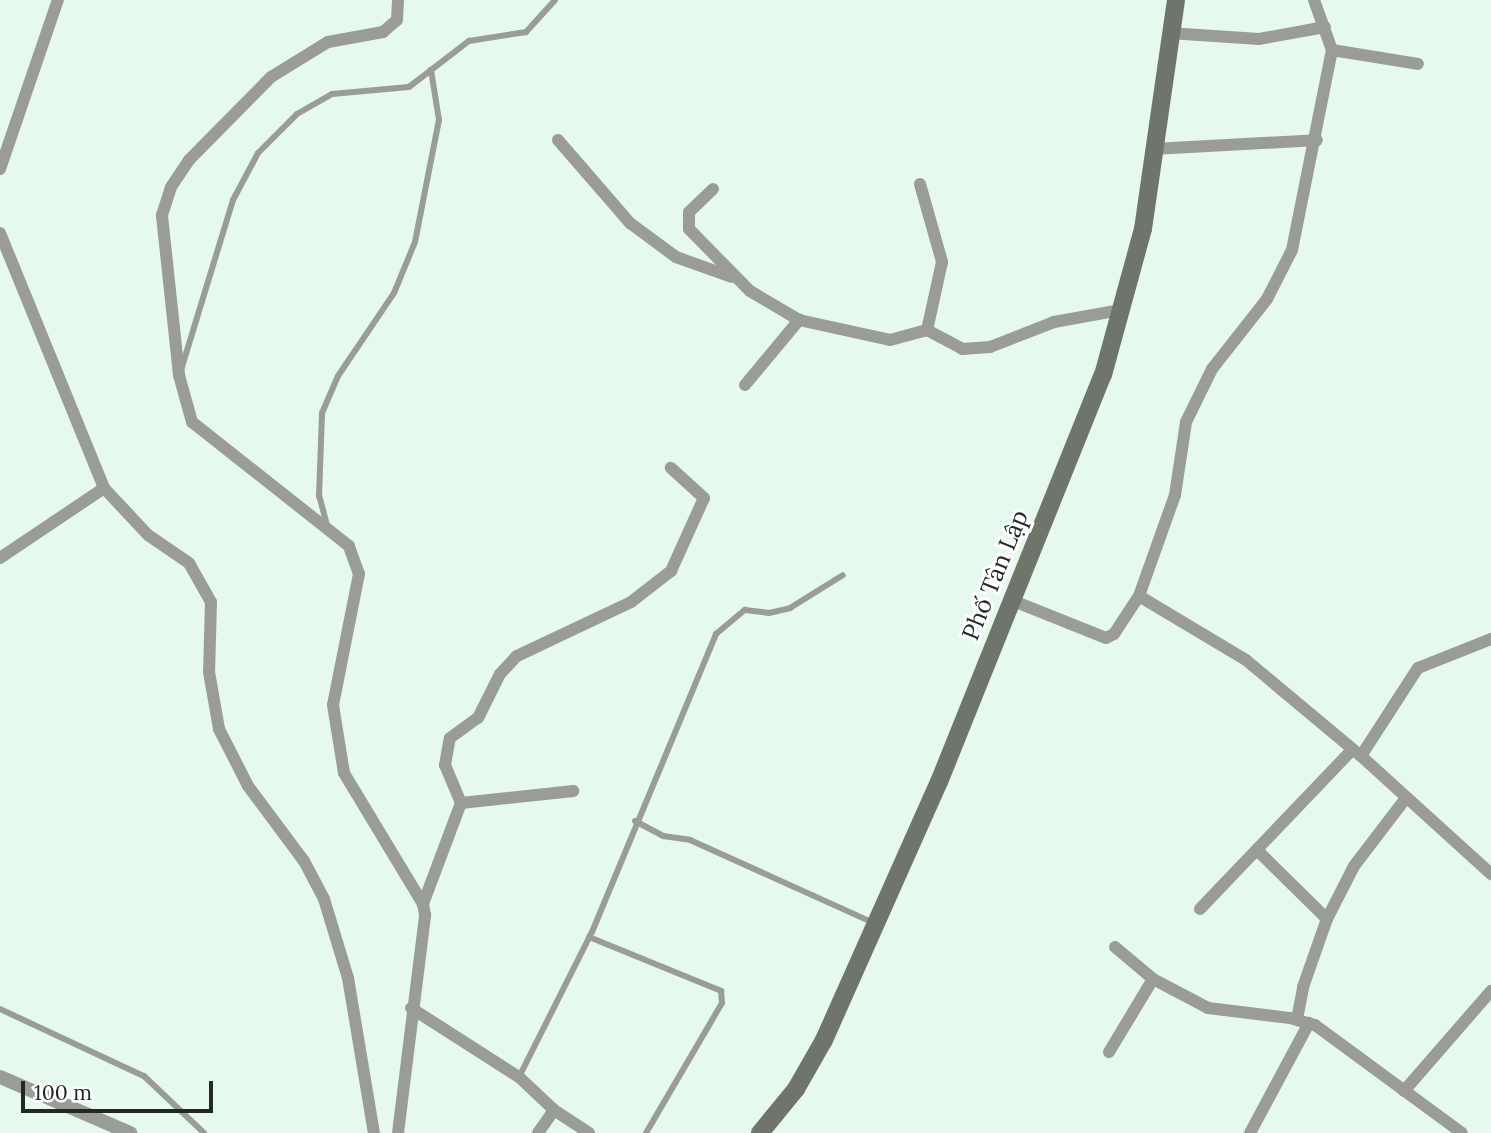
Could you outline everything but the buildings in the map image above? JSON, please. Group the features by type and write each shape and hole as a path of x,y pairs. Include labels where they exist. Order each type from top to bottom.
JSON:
{"main road":[{"name":"Phố Tân Lập","path":"760,1133 796,1089 824,1040 939,782 1104,375 1143,229 1169,33 1176,0"}],"street":[{"path":"0,169 58,0"},
{"path":"398,0 397,20 383,32 328,42 271,77 189,160 171,187 162,215 179,375 192,422 331,535 349,546 359,574 333,705 344,772 423,904"},
{"path":"1011,600 1106,638 1114,634 1139,596 1175,495 1186,422 1212,369 1267,299 1285,267 1317,140 1332,50 1314,0"},
{"path":"1169,33 1259,39 1325,27"},
{"path":"1332,50 1418,64"},
{"path":"558,140 630,223 676,257 736,279 799,320 890,340 927,330 962,349 990,347 1054,322 1121,310"},
{"path":"1153,149 1317,140"},
{"path":"920,184 942,262 927,330"},
{"path":"713,189 689,212 689,229 736,279"},
{"path":"0,233 104,488 148,535 189,563 211,602 209,672 219,729 243,778 304,861 324,899 348,978 374,1133"},
{"path":"745,385 799,320"},
{"path":"401,1131 411,1008 423,945 423,904 461,803 444,753 453,733 478,718 509,664 537,644 643,596 671,571 704,498 671,468"},
{"path":"0,558 104,488"},
{"path":"1139,596 1236,653 1357,752 1491,874"},
{"path":"1200,909 1257,849 1357,752 1418,668 1491,639"},
{"path":"461,803 573,791"},
{"path":"1250,1133 1303,1021 1303,987 1327,919 1354,866 1406,798"},
{"path":"1257,849 1327,919"},
{"path":"1115,947 1153,979 1222,1013 1303,1021 1462,1133"},
{"path":"1108,1052 1153,979"},
{"path":"1404,1091 1491,991"},
{"path":"411,1008 519,1077 554,1110 589,1133"},
{"path":"0,1077 130,1133"},
{"path":"538,1133 554,1110"}],"lane":[{"path":"179,375 214,270 226,218 258,153 297,114 322,97 402,88 469,41 526,32 555,0"},
{"path":"331,535 319,496 321,413 338,376 382,313 410,258 439,120 431,70"},
{"path":"519,1077 589,937 635,821 716,634 729,619 745,610 769,613 790,608 843,575"},
{"path":"635,821 663,836 690,840 876,924"},
{"path":"589,937 721,991 722,1003 646,1133"},
{"path":"0,1009 144,1076 204,1133"}]}
